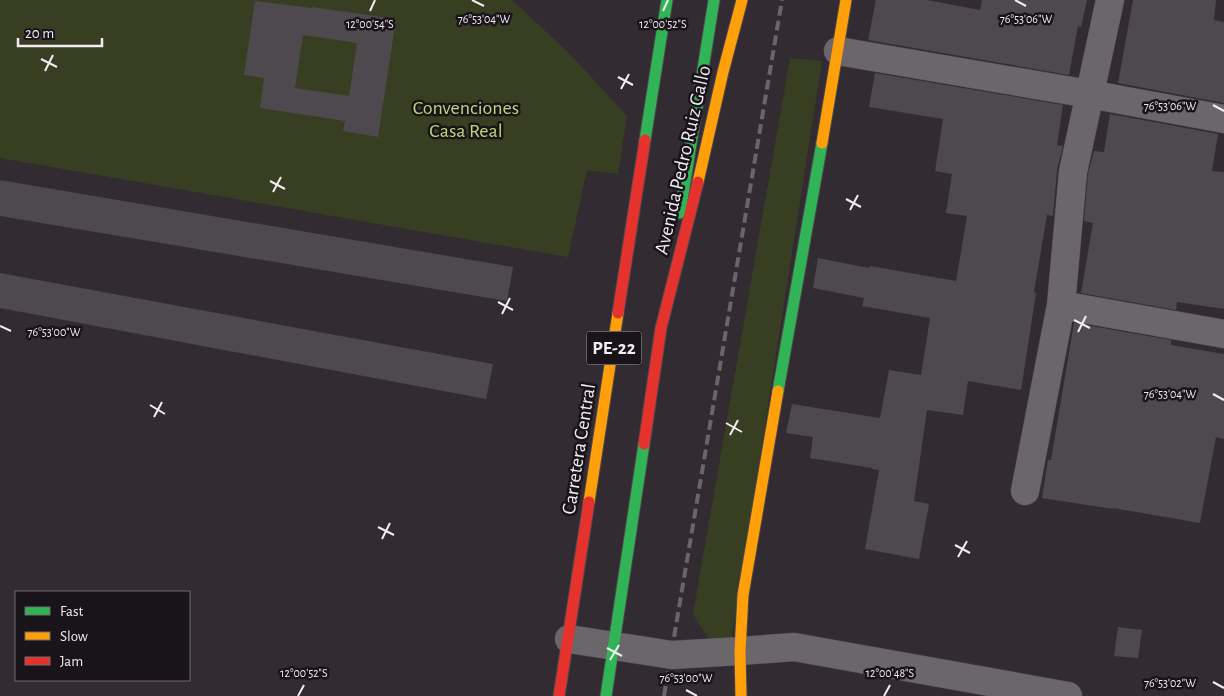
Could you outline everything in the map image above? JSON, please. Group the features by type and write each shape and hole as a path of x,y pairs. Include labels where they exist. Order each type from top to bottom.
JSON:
{"main road":[{"name":"Carretera Central","path":"559,696 667,0"},
{"path":"661,328 714,0"},
{"name":"Avenida Pedro Ruiz Gallo","path":"661,328 693,206 723,72 742,0"},
{"path":"741,696 740,652 743,595 846,0"},
{"name":"PE-22","path":"606,696 661,328"}],"street":[{"path":"1025,491 1061,305 1073,172 1110,0"},
{"path":"838,51 1224,119"},
{"path":"1061,305 1224,334"},
{"path":"569,639 672,655 794,647 1068,696"}],"green space":[{"name":"Convenciones Casa Real","path":"0,0 512,0 569,53 627,116 618,174 587,170 568,257 0,158"},
{"path":"790,58 822,61 731,642 714,648 693,614"}],"building":[{"path":"876,0 927,0 980,10 982,0 1087,0 1081,27 1078,26 1069,75 868,40"},
{"path":"1133,0 1216,0 1214,20 1224,22 1224,103 1118,83"},
{"path":"255,1 396,19 378,137 343,131 345,121 260,108 264,78 244,75","holes":["303,35 357,43 349,96 295,88"]},
{"path":"875,73 1063,105 1057,145 1063,146 1057,170 1053,216 1047,215 1034,292 1036,293 1021,390 968,381 963,415 927,410 914,501 929,504 919,559 865,549 879,470 810,458 813,437 786,433 792,404 880,418 889,370 921,375 930,318 862,306 864,298 813,288 818,258 956,281 967,216 946,213 952,174 935,171 943,119 869,107"},
{"path":"1110,114 1218,134 1212,171 1224,172 1224,309 1177,302 1176,310 1081,293 1093,223 1084,221 1088,174 1094,151 1104,152"},
{"path":"0,180 513,267 507,301 0,216"},
{"path":"0,273 493,364 486,399 0,308"},
{"path":"1074,323 1171,340 1171,345 1224,354 1224,439 1216,437 1200,523 1042,498 1048,460 1051,460"},
{"path":"1118,627 1142,630 1138,658 1114,656"}],"railway":[{"path":"664,696 782,0"}],"traffic: fast":[{"path":"645,140 667,0"},
{"path":"680,213 714,0"},
{"path":"778,391 822,143"},
{"path":"606,696 644,444"}],"traffic: slow":[{"path":"698,182 723,72 742,0"},
{"path":"822,143 846,0"},
{"path":"589,502 618,313"},
{"path":"741,696 740,651 743,595 778,391"}],"traffic: jam":[{"path":"618,313 645,140"},
{"path":"644,444 661,328 698,182"},
{"path":"559,696 589,502"}]}
